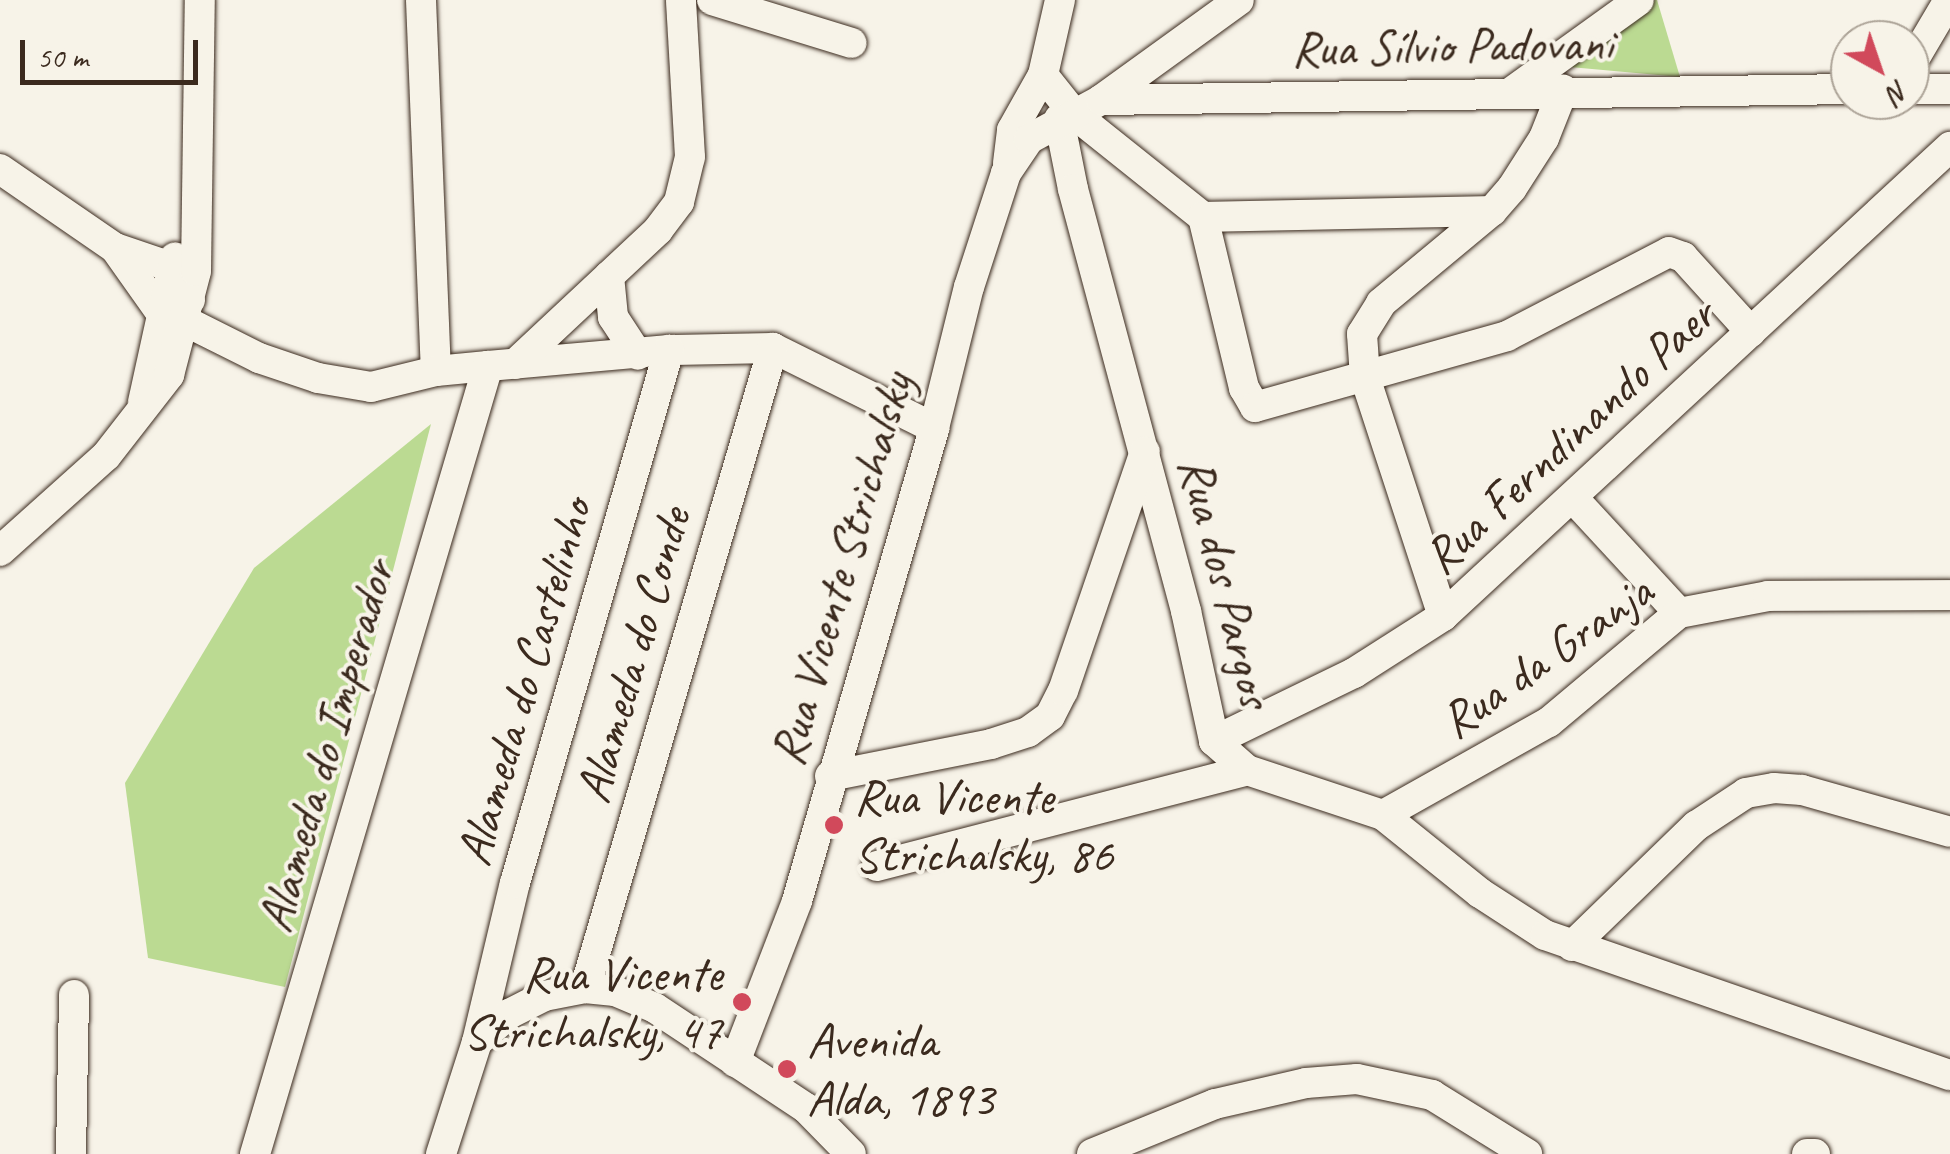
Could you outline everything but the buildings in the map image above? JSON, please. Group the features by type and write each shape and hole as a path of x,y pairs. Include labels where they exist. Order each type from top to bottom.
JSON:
{"street":[{"path":"0,551 106,456 169,375 179,311 198,239 194,213 200,0"},
{"path":"421,0 436,371"},
{"path":"502,365 609,276 658,230 679,202 690,157 682,0"},
{"path":"712,0 852,43"},
{"path":"1006,173 1012,130 1043,75 1060,0"},
{"name":"Rua Vicente Strichalsky","path":"735,1062 797,901 830,776 934,428 969,287 1006,173 1028,139 1078,111 1239,0"},
{"path":"1512,91 1639,0"},
{"path":"1930,32 1949,0"},
{"path":"1043,75 1078,111 1202,217 1252,404 1260,407 1508,336 1669,252 1683,257 1750,332"},
{"name":"Rua Sílvio Padovani","path":"1078,111 1512,91 1830,89"},
{"path":"1443,616 1365,377 1361,352 1368,318 1492,211 1530,162 1563,90"},
{"name":"Rua dos Pargos","path":"1078,111 1074,189 1146,452 1214,740 1247,770 1384,815 1512,917 1572,946 1950,1075"},
{"name":"Rua Ferndinando Paer","path":"1214,740 1354,673 1443,616 1950,146"},
{"path":"0,169 15,191 115,248 171,266"},
{"path":"1202,217 1492,211"},
{"path":"179,311 171,266 194,213"},
{"path":"115,248 179,311 260,358 318,378 371,387 436,371 669,350 773,348 934,428"},
{"path":"609,276 613,317 638,355"},
{"name":"Alameda do Conde","path":"585,988 773,348"},
{"name":"Alameda do Castelinho","path":"440,1154 477,1042 516,884 669,350"},
{"name":"Alameda do Imperador","path":"255,1154 502,365"},
{"path":"830,776 991,744 1028,732 1050,716 1063,692 1146,452"},
{"path":"1574,498 1679,614"},
{"name":"Rua da Granja","path":"1384,815 1549,722 1679,614 1768,596 1950,594"},
{"path":"877,866 1247,770"},
{"path":"1572,946 1696,826 1746,792 1802,790 1950,832"},
{"path":"477,1042 509,1014 544,996 585,988 615,991 654,1008 806,1108 851,1154"},
{"path":"71,1154 74,995"},
{"path":"1092,1154 1216,1104 1306,1083 1357,1080 1432,1095 1528,1154"},
{"path":"1806,1154 1815,1154"}],"green space":[{"path":"1655,0 1680,77 1570,67"},
{"path":"431,424 285,987 148,958 125,783 254,568"}],"place":[{"name":"Rua Vicente Strichalsky, 86","path":"834,825"},
{"name":"Rua Vicente Strichalsky, 47","path":"742,1002"},
{"name":"Avenida Alda, 1893","path":"787,1069"}]}
